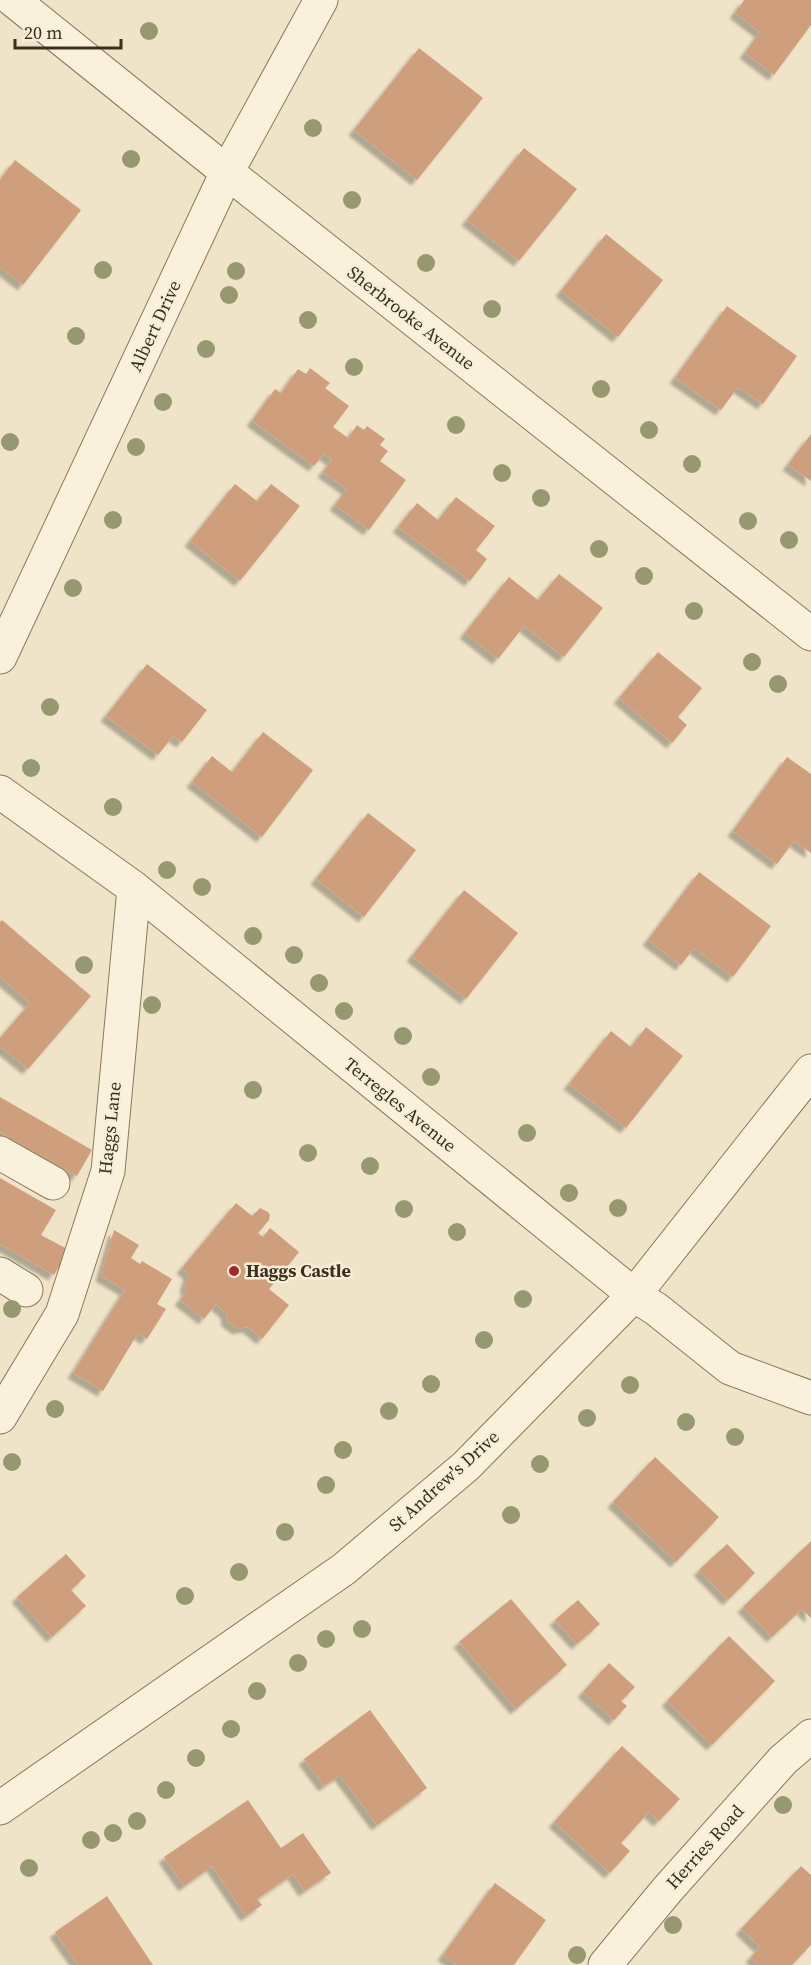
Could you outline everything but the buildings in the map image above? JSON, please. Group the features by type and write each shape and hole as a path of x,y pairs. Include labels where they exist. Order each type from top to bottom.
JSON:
{"street":[{"name":"Sherbrooke Avenue","path":"13,0 811,634"},
{"name":"Albert Drive","path":"0,657 227,172 321,0"},
{"name":"Terregles Avenue","path":"1,795 134,888 634,1295 656,1309 730,1368 811,1398"},
{"name":"Haggs Lane","path":"0,1417 62,1314 108,1171 134,888"},
{"name":"St Andrew's Drive","path":"0,1808 344,1569 465,1466 634,1295 811,1071"},
{"path":"0,1153 53,1183"},
{"name":"Herries Road","path":"605,1965 667,1890 783,1760 811,1736"}],"place":[{"name":"Haggs Castle","path":"234,1271"}]}
